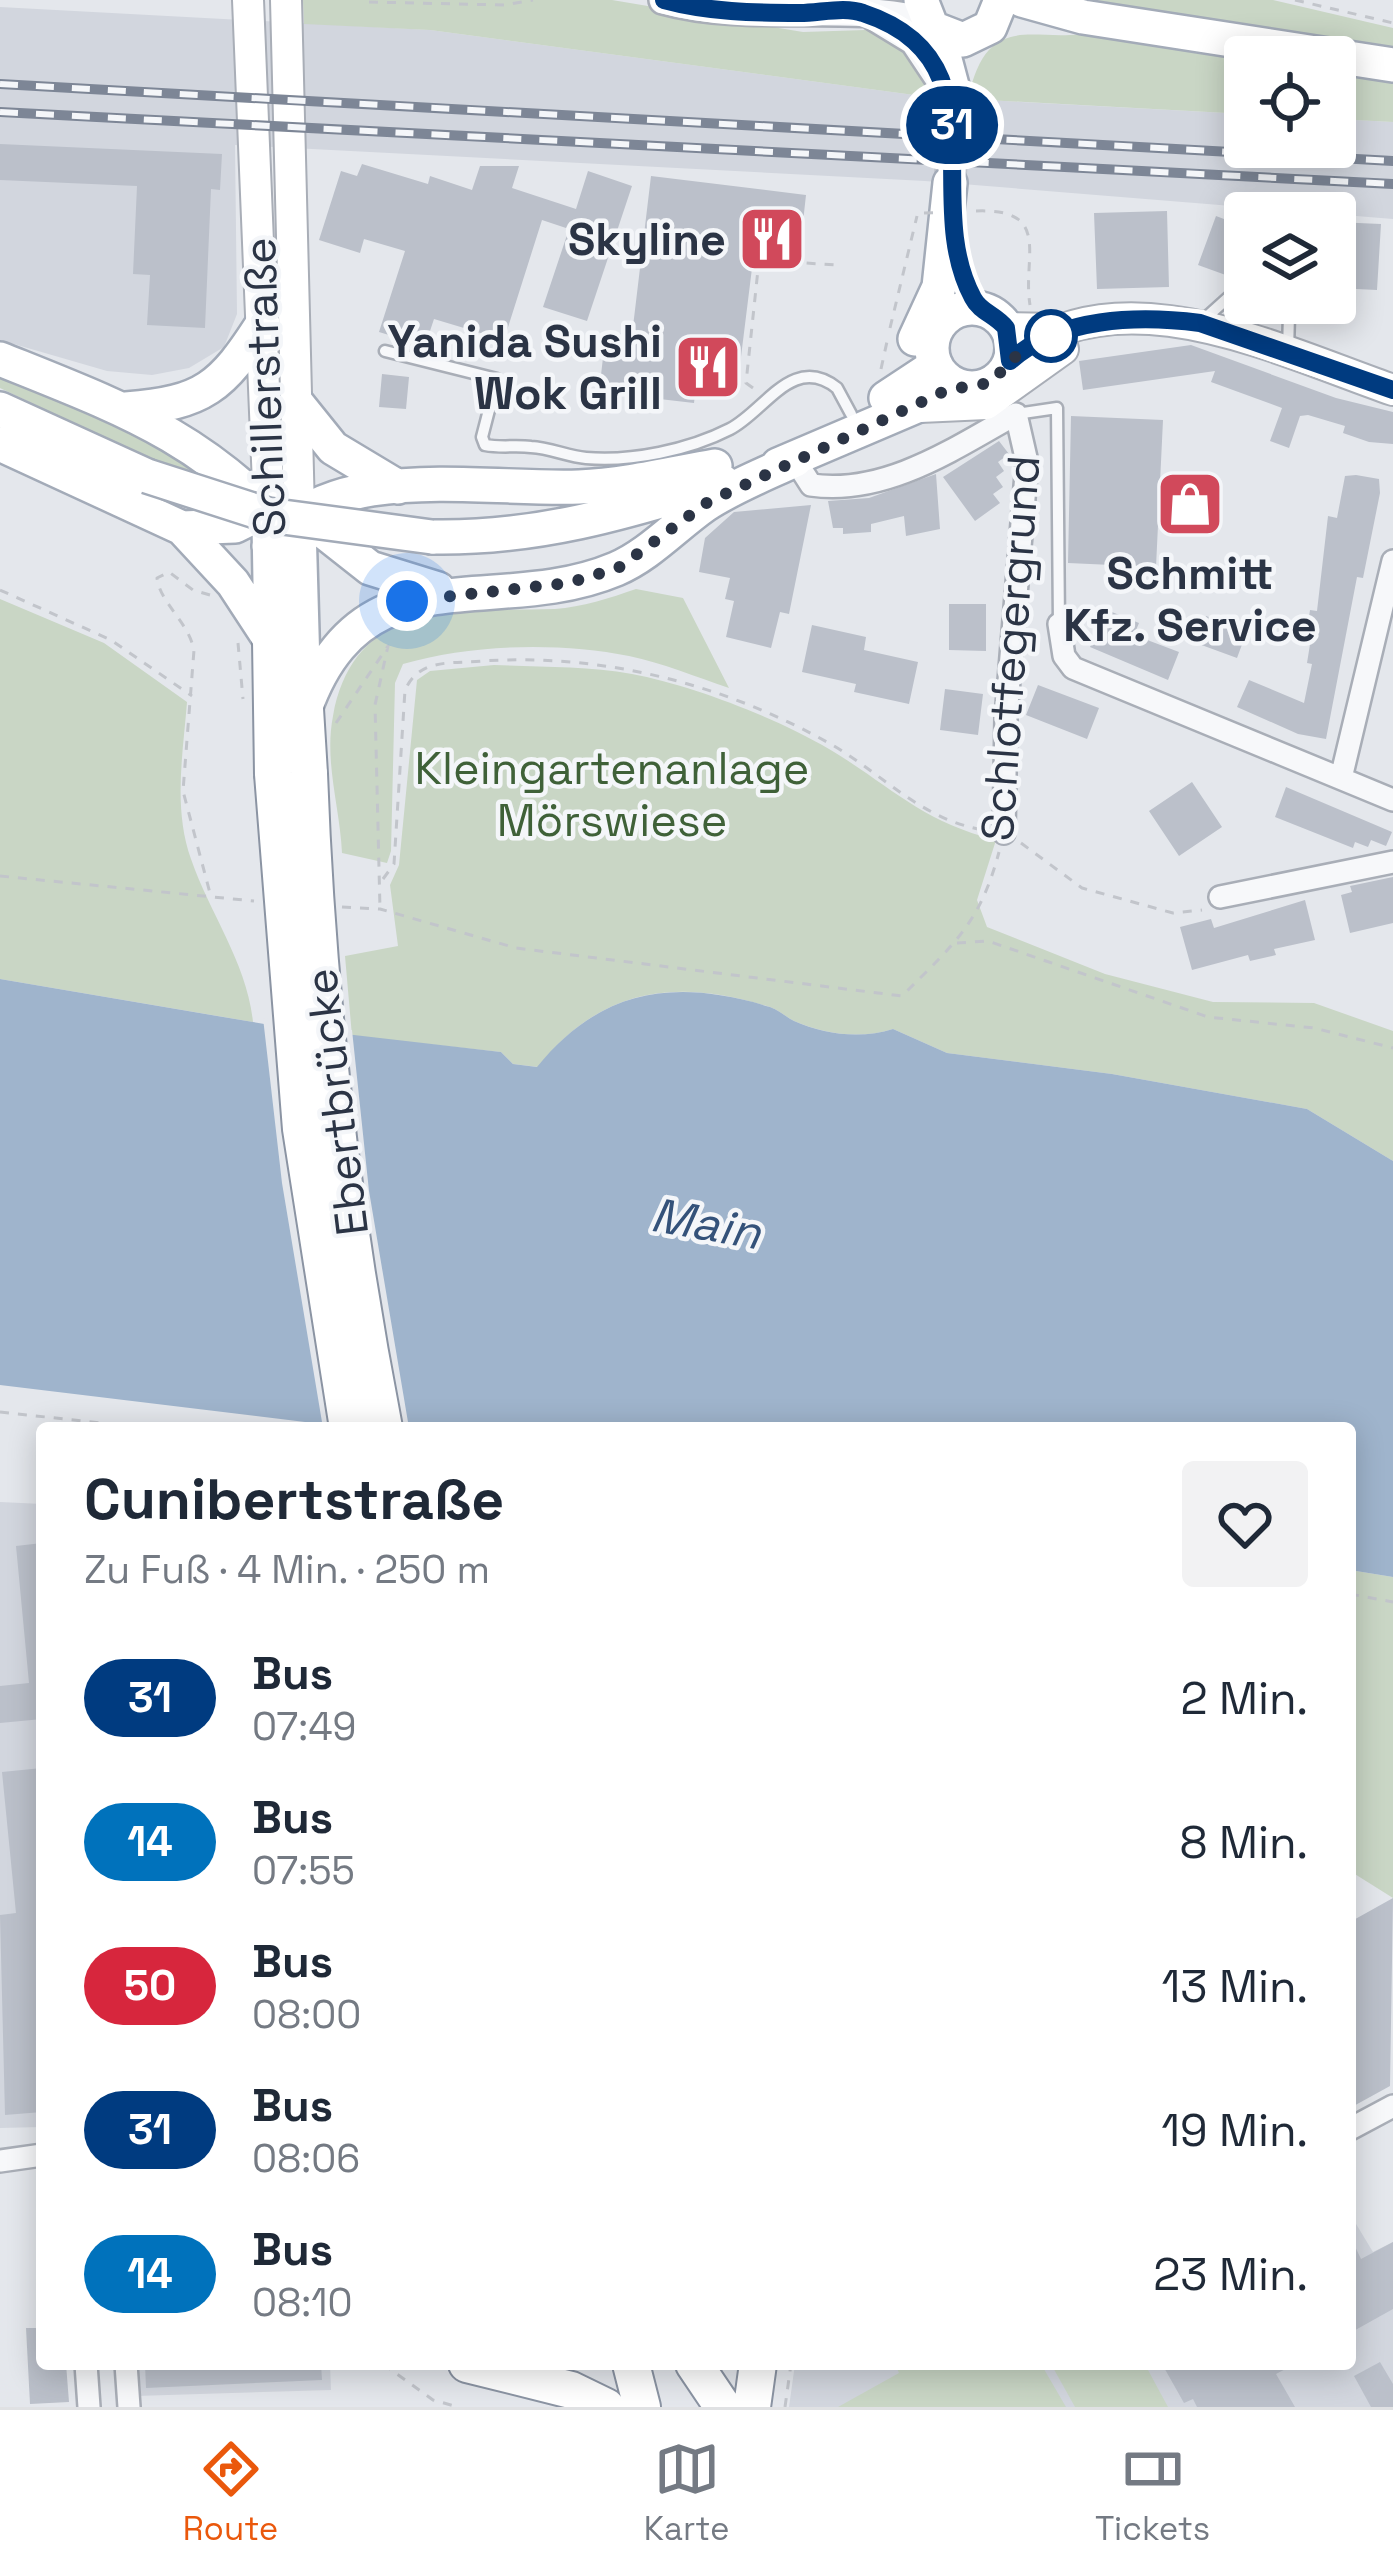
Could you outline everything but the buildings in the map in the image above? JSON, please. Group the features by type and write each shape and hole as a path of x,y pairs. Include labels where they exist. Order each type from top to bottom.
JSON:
{"highway":[{"name":"Schillerstraße","path":"254,636 291,774"},
{"name":"Schillerstraße","path":"291,774 318,721"},
{"name":"Ebertbrücke","path":"291,774 301,1129 347,1422"},
{"name":"Ebertbrücke","path":"291,774 318,952 336,1126 383,1422"},
{"path":"490,2370 571,2390 606,2407"},
{"path":"633,2370 642,2407"},
{"path":"688,2370 706,2407"},
{"path":"698,2370 722,2407"},
{"path":"752,2407 757,2370"}],"main road":[{"name":"Schillerstraße","path":"248,0 263,323 284,511 318,721"},
{"name":"Schillerstraße","path":"254,636 284,511 296,402 286,0"},
{"path":"1022,0 1083,17 1393,64"},
{"path":"928,18 963,40 989,21 1083,17"},
{"path":"928,18 955,97 989,21"},
{"path":"666,500 905,389 948,376 990,383 996,329 970,291 948,209"},
{"path":"862,409 906,368 922,318 939,287 948,209"},
{"path":"948,376 935,333 1154,319 1200,323 1393,390"},
{"path":"126,410 173,404 209,390 235,368 263,323"},
{"path":"914,407 972,406 998,399 1084,326"},
{"path":"0,359 126,410 208,456 370,568 458,592"},
{"path":"318,721 326,662 362,624 407,601 568,583 618,568 708,502 914,407 948,376"},
{"path":"296,402 333,448 398,487"},
{"path":"0,409 146,476 284,519 432,537 548,531 795,460"},
{"path":"0,444 182,528 233,583 254,636"},
{"path":"182,528 236,526 332,496 398,487 580,487 758,458"}],"street":[{"path":"664,0 733,12 858,10 928,18"},
{"path":"858,10 893,0"},
{"path":"858,10 914,41 932,61 947,97"},
{"path":"795,460 811,484 878,480 942,455 1016,415"},
{"name":"Schlotfegergrund","path":"1004,833 1006,718 1027,462 1025,436 1016,415"},
{"path":"1341,778 1393,562"},
{"path":"1059,624 1061,648 1073,668 1393,800"},
{"path":"1216,903 1393,862"},
{"path":"1356,2126 1393,2106"},
{"path":"86,2370 89,2407"},
{"path":"126,2370 129,2407"}],"lane":[{"path":"1200,323 1224,301"},
{"path":"1288,353 1289,324"},
{"path":"385,351 497,379 482,436 485,445 529,446 581,458 635,455 712,437 769,400 786,382 814,376 862,409"},
{"path":"1016,415 1057,407 1059,624"}],"path":[{"path":"369,2 504,5 533,0"},
{"path":"1295,0 1393,23"},
{"path":"862,409 913,218 948,209 1006,212 1026,227 1032,248 1027,287 996,329"},
{"path":"782,247 788,270"},
{"path":"769,400 746,383 759,260 836,265"},
{"path":"212,899 183,791 194,697 190,628 158,588 157,578 169,572 201,595 217,592"},
{"path":"0,590 111,640 194,697"},
{"path":"243,712 254,636"},
{"path":"318,721 344,704 388,646 375,705 377,858 383,879 380,909 338,906"},
{"path":"383,879 394,864 405,690 414,671 426,665 494,661 628,668 689,684 761,710 836,748 902,799 967,827 1004,833 1082,888 1173,913 1216,903"},
{"name":"Schlotfegergrund","path":"380,909 516,948 902,996 956,943 986,902 1004,833"},
{"path":"0,876 254,902"},
{"path":"956,943 988,941 1208,1017 1314,1028 1393,1048"},
{"path":"0,1412 92,1422"},
{"path":"1356,1595 1393,1603"},
{"path":"390,2370 433,2400 458,2407"},
{"path":"785,2407 790,2370"}],"shaded area":[{"path":"0,7 430,30 929,97 1224,113 1224,168 1356,168 1356,120 1393,122 1393,219 1356,216 1356,192 1224,192 1224,205 925,181 235,145 237,314 224,347 189,368 152,375 107,371 0,340"},
{"path":"0,1502 36,1504 36,2127 0,2128"},
{"path":"1356,2224 1373,2252 1393,2242 1393,2407 789,2407 794,2370 1356,2370"},
{"path":"134,2370 330,2370 331,2390 136,2396"}],"green space":[{"path":"303,0 612,0 803,32 865,30 892,37 924,69 929,97 430,30 304,24"},
{"path":"1095,0 1273,0 1393,28 1393,51 1356,45 1356,36 1305,36"},
{"path":"1100,29 1224,53 1224,113 968,99 977,68 989,49 1004,39"},
{"path":"1356,72 1393,79 1393,122 1356,120"},
{"path":"0,369 140,430 218,481 145,457 0,388"},
{"path":"636,589 683,598 729,688 642,659 574,649 486,649 403,664 395,683 391,851 387,863 342,853 331,733 345,677 364,649 389,630 418,619 485,610 565,608"},
{"path":"0,599 104,643 187,702 181,781 185,840 243,979 253,1022 0,979"},
{"name":"Kleingartenanlage Mörswiese","path":"494,665 598,670 655,679 733,704 808,737 926,813 996,840 977,900 987,927 1105,974 1213,1002 1314,1003 1393,1031 1393,1161 1307,1109 1112,1074 947,1053 893,1029 856,1035 819,1030 770,1007 703,993 642,996 614,1005 587,1020 538,1067 513,1064 501,1052 352,1036 345,956 398,946 390,885 399,865 417,680 430,671"},
{"path":"1356,1571 1393,1577 1393,1898 1356,1875"},
{"path":"1044,2370 1066,2407 838,2407 899,2373"},
{"path":"1054,2370 1148,2370 1168,2407 1075,2407"}],"water":[{"name":"Main","path":"0,979 276,1026 501,1052 513,1064 537,1067 587,1020 614,1006 642,996 703,993 770,1007 818,1030 856,1035 893,1029 947,1053 1112,1074 1307,1109 1393,1161 1393,1577 1356,1571 1356,1422 305,1422 0,1385"}],"pier":[{"path":"263,1018 352,1030 369,1191 408,1422 322,1422 282,1183"}],"tunnel":[{"path":"950,183 955,97"}],"railway":[{"path":"0,84 1393,161"},
{"path":"0,112 1393,184"}],"bus line":[{"name":"31","path":"664,0 733,12 858,10 903,33 925,52 953,107 953,235 974,302 1006,328 1010,361 1072,329 1169,319 1200,323 1393,390"}],"place":[{"name":"Skyline","path":"772,239"},
{"name":"Yanida Sushi Wok Grill","path":"708,367"},
{"name":"Schmitt Kfz. Service","path":"1190,504"}],"route":[{"path":"407,601 432,594 568,583 618,568 708,502 947,390 990,383 1018,354 1051,336"}]}
